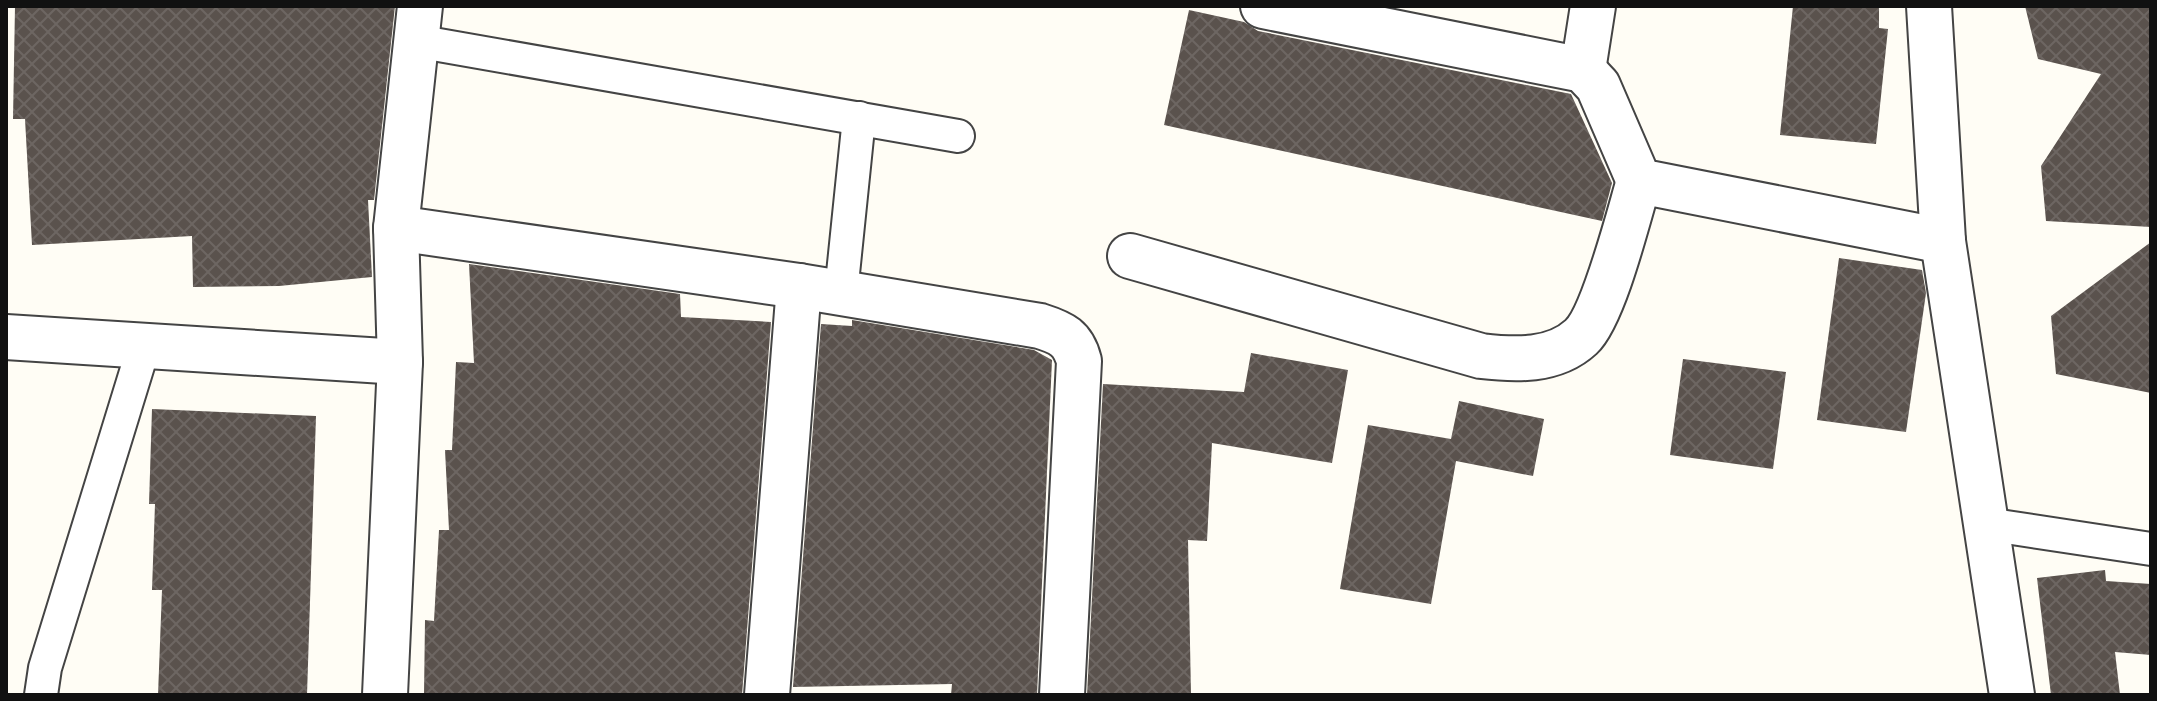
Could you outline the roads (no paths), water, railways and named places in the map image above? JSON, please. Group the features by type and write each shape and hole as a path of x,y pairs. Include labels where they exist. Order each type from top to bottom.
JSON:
{"street":[{"path":"1130,256 1481,356 1519,360 1551,354 1582,336 1600,303 1639,181 1598,86 1583,70 1263,6"},
{"path":"1583,70 1593,6"},
{"path":"1929,6 1943,241 2012,695"},
{"path":"385,695 400,362 396,228 418,24"},
{"path":"1639,181 1943,241"},
{"path":"396,228 799,286 1040,326 1064,333 1075,346 1079,361 1062,695"},
{"path":"767,695 799,286"},
{"path":"6,337 400,362"}],"lane":[{"path":"418,24 859,118 958,136"},
{"path":"841,293 859,118"},
{"path":"41,695 45,668 144,346"},
{"path":"1986,524 2151,549"}]}
